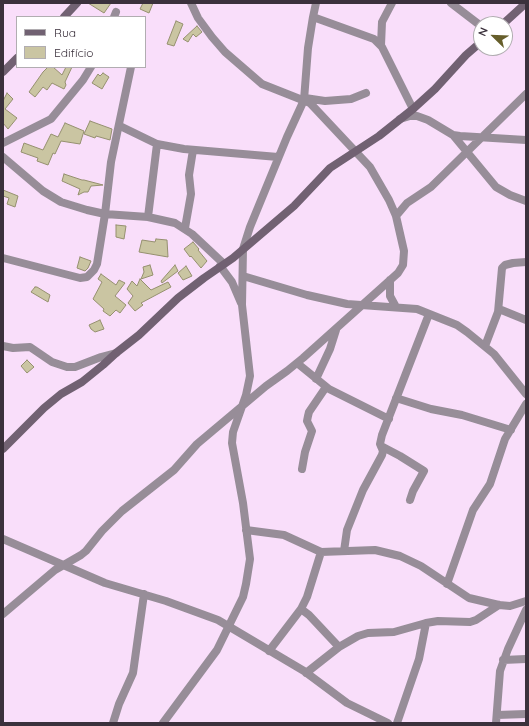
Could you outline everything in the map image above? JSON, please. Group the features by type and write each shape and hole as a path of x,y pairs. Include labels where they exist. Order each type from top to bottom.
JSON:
{"street":[{"path":"65,16 77,3"},
{"path":"191,3 198,18 212,37 259,82 270,88 304,99 325,102 351,100 366,93"},
{"path":"163,723 190,685 212,658 243,597 249,570 250,559 243,503 232,443 235,426 246,395 250,376 242,305 243,249 250,227 278,158 304,99 313,17 316,3"},
{"path":"381,45 382,22 392,3"},
{"path":"451,3 473,20"},
{"path":"512,16 526,3"},
{"path":"313,17 374,38 381,45 413,109"},
{"path":"3,449 44,408 61,394 82,382 139,335 183,295 243,249 294,206 330,168 379,136 413,109 434,90 473,49"},
{"path":"3,72 16,59"},
{"path":"3,143 51,119 83,80 90,68"},
{"path":"3,258 80,278 90,275 97,264 111,162 120,126 131,68"},
{"path":"396,216 407,203 431,187 526,94"},
{"path":"3,614 62,565 81,556 102,531 122,511 174,470 197,444 266,386 297,363 362,306 401,269 404,260 404,251 396,216 389,200 370,167 310,103 304,99"},
{"path":"399,120 410,116 418,116 428,120 453,135 496,187 510,195 526,200"},
{"path":"120,126 157,144 193,150 278,158"},
{"path":"453,135 526,140"},
{"path":"148,217 157,144"},
{"path":"184,228 191,194 189,175 193,150"},
{"path":"3,157 43,191 62,202 105,214 148,217 175,223 184,228 222,265 232,282 242,305"},
{"path":"484,346 499,309 502,268 507,264 526,262"},
{"path":"243,276 307,295 347,304 417,309 457,325 494,354 526,394"},
{"path":"390,280 390,296 396,307"},
{"path":"499,309 526,320"},
{"path":"344,551 347,530 363,490 382,455 382,435 429,314"},
{"path":"316,379 330,348 336,329"},
{"path":"3,346 11,348 30,346 52,362 67,367 75,367 116,353"},
{"path":"297,363 326,387 389,419"},
{"path":"302,469 305,452 312,431 307,421 309,412 326,387"},
{"path":"396,398 430,409 462,415 511,430"},
{"path":"447,584 473,510 490,484 501,450 526,404"},
{"path":"381,446 424,471 410,500"},
{"path":"246,530 284,535 321,552 375,550 400,556 421,566 469,598 510,606 526,601"},
{"path":"3,539 105,583 207,615 229,626 306,673 348,703 388,723"},
{"path":"269,651 301,609 307,597 321,552"},
{"path":"113,723 133,673 144,594"},
{"path":"306,673 339,647 358,636 368,633 394,632 438,621 470,622 476,620 499,605"},
{"path":"301,609 339,647"},
{"path":"526,610 503,660 500,671 496,719 526,714"},
{"path":"397,723 419,659 426,623"},
{"path":"503,660 526,659"}],"building":[{"path":"88,3 111,3 104,13"},
{"path":"143,3 153,3 149,13 140,9"},
{"path":"176,21 183,24 174,46 167,44"},
{"path":"197,26 202,32 196,37 193,34 188,42 183,39"},
{"path":"47,68 54,68 62,75 66,68 72,68 65,82 66,85 64,89 52,83 47,90 43,87 35,97 29,92"},
{"path":"103,73 109,77 102,89 92,83 98,74 100,76"},
{"path":"7,93 13,99 5,109 17,118 8,129 3,123 3,101"},
{"path":"90,121 112,129 110,140 96,136 95,138 84,134"},
{"path":"65,123 84,131 80,144 61,141 55,154 53,153 48,165 37,161 38,158 21,152 24,143 43,150 51,134 58,137"},
{"path":"64,174 103,185 91,186 88,192 78,195 80,189 62,181"},
{"path":"3,190 18,196 15,207 7,204 9,198 3,196"},
{"path":"116,225 126,226 124,239 116,237"},
{"path":"156,239 167,240 168,257 139,252 142,240 155,242"},
{"path":"193,242 207,261 201,268 184,249"},
{"path":"80,257 91,261 85,271 77,268"},
{"path":"150,265 153,275 141,279 144,272 143,267"},
{"path":"175,265 178,271 162,283 161,281"},
{"path":"186,266 192,276 183,280 178,273"},
{"path":"101,274 116,285 119,280 125,283 115,296 126,305 120,313 116,310 110,316 103,311 104,309 93,299 102,282 98,279"},
{"path":"140,279 151,290 168,282 171,287 141,303 143,305 135,311 128,303 133,296 127,289 132,281 137,286"},
{"path":"35,287 50,295 48,302 31,292"},
{"path":"100,320 104,329 95,332 89,325"},
{"path":"27,360 34,367 27,373 21,366"}]}
